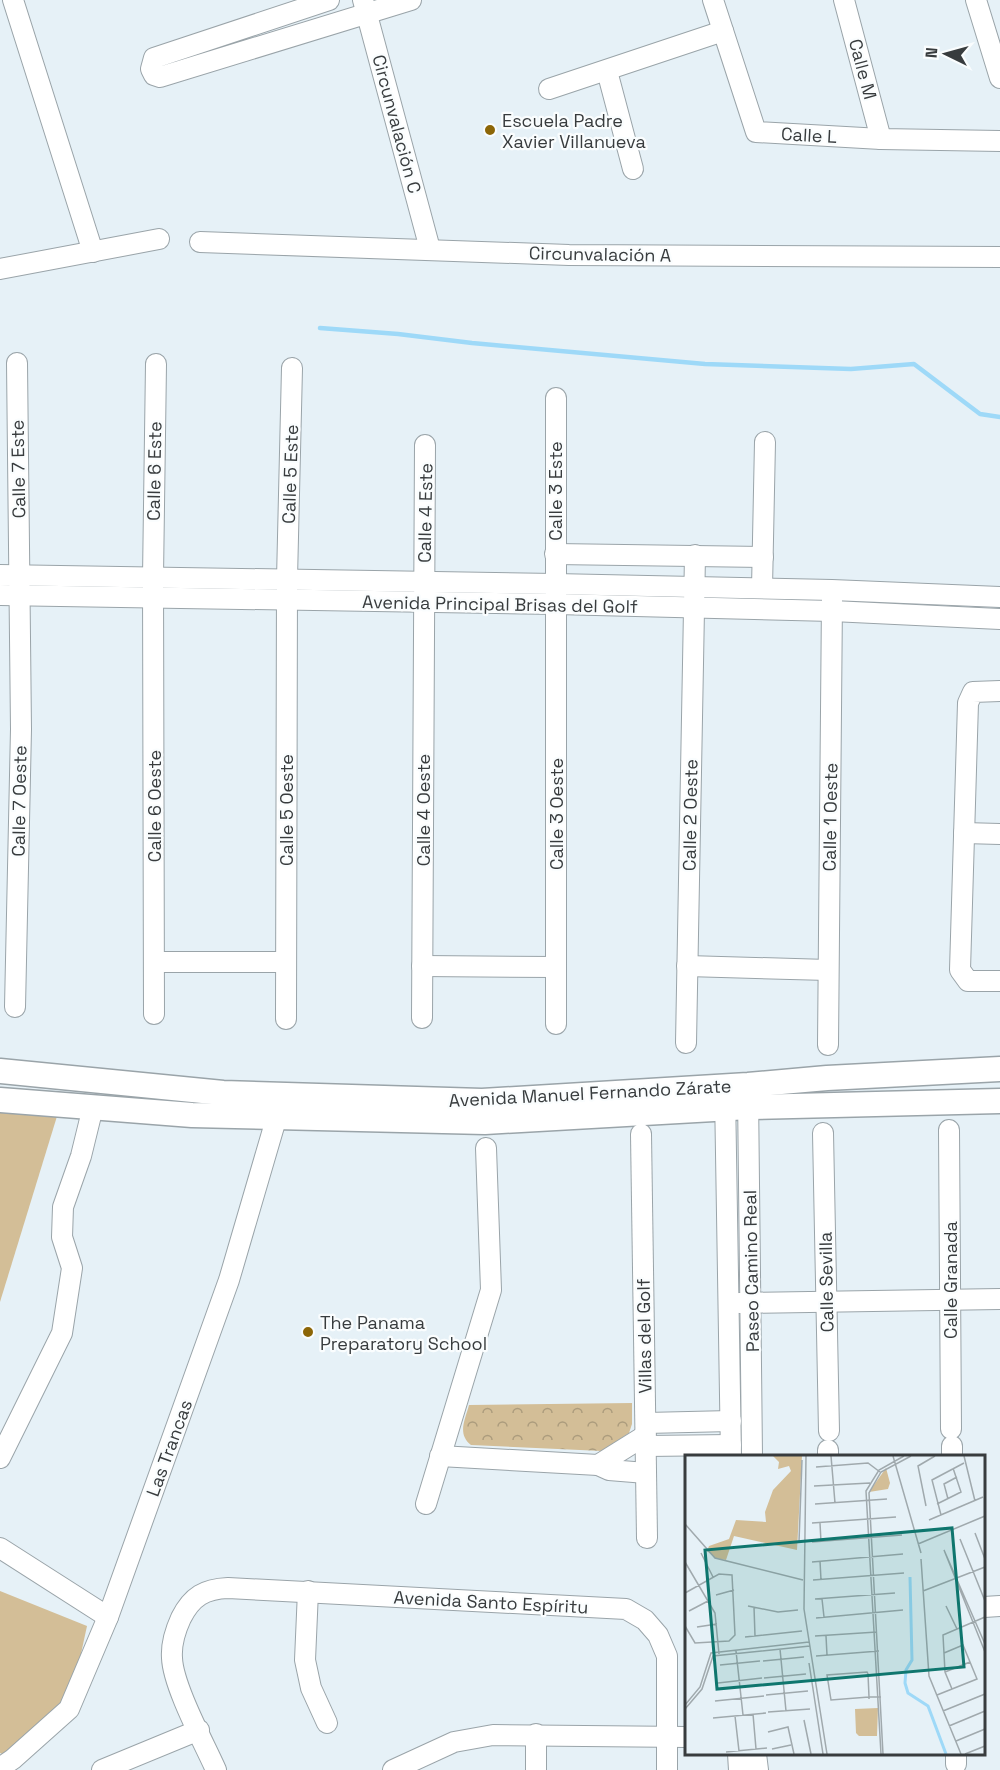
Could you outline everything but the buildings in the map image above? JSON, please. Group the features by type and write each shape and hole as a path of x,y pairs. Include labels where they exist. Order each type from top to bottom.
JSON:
{"main road":[{"name":"Avenida Manuel Fernando Zárate","path":"0,1071 223,1093 277,1105 485,1122 737,1097 827,1078 1000,1069"},
{"name":"Avenida Manuel Fernando Zárate","path":"737,1097 1000,1101"},
{"name":"Avenida Manuel Fernando Zárate","path":"0,1100 192,1114 277,1105"}],"street":[{"path":"13,0 93,252"},
{"path":"328,0 154,58 151,69 154,75 160,77 365,7 411,0"},
{"name":"Calle L","path":"713,0 756,132 881,139 1000,141"},
{"name":"Calle M","path":"844,0 881,139"},
{"path":"976,0 1000,78"},
{"name":"Circunvalación C","path":"365,7 430,249"},
{"path":"549,89 723,31"},
{"path":"607,70 633,169"},
{"path":"0,269 159,239"},
{"name":"Circunvalación A","path":"200,242 569,255 1000,257"},
{"name":"Calle 7 Este","path":"17,363 20,595"},
{"name":"Calle 6 Este","path":"153,598 156,364"},
{"name":"Calle 5 Este","path":"287,600 292,368"},
{"name":"Calle 3 Este","path":"556,398 556,604"},
{"path":"762,588 765,442"},
{"name":"Calle 4 Este","path":"424,602 425,445"},
{"path":"555,554 763,557"},
{"name":"Calle 2 Oeste","path":"686,1042 695,555"},
{"name":"Avenida Principal Brisas del Golf","path":"0,575 762,588 1000,597"},
{"name":"Calle 1 Oeste","path":"828,1045 832,590"},
{"name":"Avenida Principal Brisas del Golf","path":"0,595 556,604 832,611 1000,619"},
{"name":"Calle 7 Oeste","path":"15,1006 8,938 21,729 20,595"},
{"name":"Calle 6 Oeste","path":"153,598 154,1014"},
{"name":"Calle 5 Oeste","path":"286,1019 287,600"},
{"name":"Calle 4 Oeste","path":"422,1018 424,602"},
{"name":"Calle 3 Oeste","path":"556,604 556,1024"},
{"path":"1000,690 973,692 968,703 960,970 968,981 1000,981"},
{"path":"964,833 1000,834"},
{"path":"154,962 286,962"},
{"path":"422,966 556,967"},
{"path":"687,966 828,970"},
{"name":"Paseo Camino Real","path":"737,1097 751,1302 752,1455"},
{"name":"Paseo Camino Real","path":"731,1451 728,1304 737,1097"},
{"name":"Las Trancas","path":"0,1768 13,1760 69,1709 108,1617 229,1280 277,1105"},
{"path":"0,1458 62,1333 72,1268 62,1238 63,1207 81,1156 93,1107"},
{"name":"Calle Granada","path":"949,1130 952,1444"},
{"name":"Calle Sevilla","path":"824,1133 829,1446"},
{"name":"Villas del Golf","path":"641,1134 647,1538"},
{"path":"426,1504 491,1290 486,1148"},
{"path":"728,1304 1000,1299"},
{"path":"598,1465 646,1435 731,1422"},
{"path":"646,1435 731,1451"},
{"path":"440,1456 598,1465 609,1470 646,1473"},
{"path":"0,1548 108,1617"},
{"name":"Avenida Santo Espíritu","path":"199,1730 179,1687 172,1659 174,1632 185,1609 198,1596 212,1589 308,1591 626,1610 645,1620 658,1635 667,1656 677,1737 667,1770"},
{"path":"308,1591 305,1660 311,1688 327,1723"},
{"path":"985,1607 1000,1606"},
{"path":"102,1770 199,1730 216,1770"},
{"path":"536,1734 536,1770"},
{"path":"393,1770 454,1742 493,1735 677,1737"},
{"path":"738,1755 739,1770"},
{"path":"756,1755 758,1770"}],"green space":[{"path":"0,1106 58,1113 0,1302"},
{"path":"632,1403 632,1424 629,1433 602,1451 471,1445 463,1431 469,1405"},
{"path":"0,1591 87,1626 69,1709 13,1759 0,1753"}],"waterway":[{"path":"320,328 705,364 851,369 914,364 980,414 1000,417"}],"place":[{"name":"Escuela Padre Xavier Villanueva","path":"490,130"},
{"name":"The Panama Preparatory School","path":"308,1332"}]}
